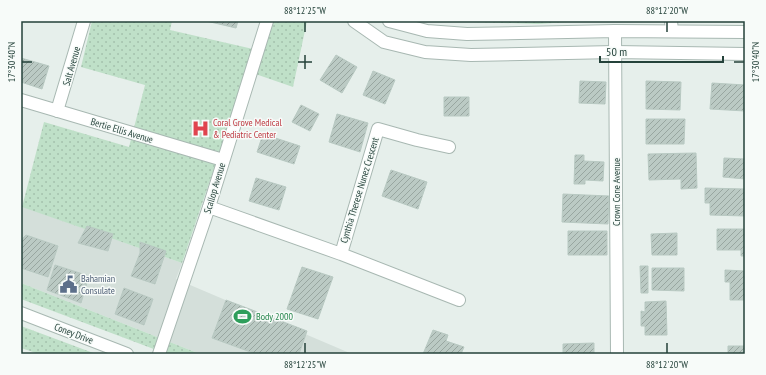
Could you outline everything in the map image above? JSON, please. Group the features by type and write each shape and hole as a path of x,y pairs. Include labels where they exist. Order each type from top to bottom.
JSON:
{"street":[{"name":"Salt Avenue","path":"58,111 84,21"},
{"name":"Scallop Avenue","path":"159,354 209,207 266,21"},
{"path":"354,21 384,42 426,52 471,55 616,52 745,54"},
{"path":"389,21 427,31 467,34 615,31 671,26 745,32"},
{"name":"Crown Cone Avenue","path":"615,31 617,354"},
{"name":"Bertie Ellis Avenue","path":"21,100 223,160"},
{"name":"Cynthia Therese Nunez Crescent","path":"340,254 378,129 449,147"},
{"name":"Cynthia Therese Nunez Crescent","path":"209,207 340,254 459,300"},
{"name":"Coney Drive","path":"21,313 127,354"}],"shaded area":[{"path":"21,206 182,263 176,279 352,354 200,354 21,283"}],"green space":[{"path":"92,21 172,21 170,30 253,49 262,21 307,21 293,87 247,71 182,263 22,207 44,122 129,147 145,85 81,67"},
{"path":"441,21 583,21 538,24"},
{"path":"21,283 200,354 167,354 21,299"},
{"path":"21,326 96,354 39,354 21,348"}],"building":[{"path":"206,21 238,21 236,28"},
{"path":"336,55 357,67 342,93 320,80"},
{"path":"21,58 49,66 42,89 21,82"},
{"path":"373,71 395,80 385,104 363,95"},
{"path":"580,81 606,82 605,104 579,103"},
{"path":"646,81 681,82 680,110 646,109"},
{"path":"712,83 745,85 745,111 710,109"},
{"path":"444,97 469,97 469,116 444,116"},
{"path":"301,105 319,114 310,131 292,122"},
{"path":"337,114 368,123 360,152 329,142"},
{"path":"646,119 685,119 684,144 646,144"},
{"path":"263,134 300,146 294,164 257,152"},
{"path":"696,153 697,188 681,189 681,179 649,180 648,154"},
{"path":"575,155 584,155 584,161 604,162 603,181 585,180 585,184 574,184"},
{"path":"724,158 745,159 745,179 723,177"},
{"path":"391,170 427,182 418,209 382,196"},
{"path":"256,178 286,187 279,210 249,201"},
{"path":"705,188 745,189 745,216 710,215 710,203 705,203"},
{"path":"563,194 609,196 608,224 562,222"},
{"path":"87,226 113,234 108,251 78,243"},
{"path":"717,229 745,229 745,256 741,256 741,250 717,250"},
{"path":"568,231 607,231 607,255 568,255"},
{"path":"677,233 677,255 652,255 651,234"},
{"path":"26,235 58,246 48,277 21,268 21,240"},
{"path":"140,242 166,251 155,284 131,276 140,253"},
{"path":"55,265 89,276 81,303 47,290"},
{"path":"640,266 648,266 648,293 641,293"},
{"path":"302,267 333,277 318,319 287,309"},
{"path":"652,268 684,268 684,291 652,290"},
{"path":"725,270 745,271 745,300 730,300 730,282 725,282"},
{"path":"124,288 153,299 144,325 115,314"},
{"name":"Body 2000","path":"226,300 307,331 299,354 256,354 212,338"},
{"path":"666,301 667,335 645,335 645,326 641,326 641,311 645,312 645,302"},
{"path":"433,330 448,335 446,341 464,347 461,354 423,354"},
{"path":"594,343 594,354 563,354 563,344"},
{"path":"728,346 745,346 745,354 728,354"}],"place":[{"name":"Coral Grove Medical & Pediatric Center","path":"200,128"},
{"name":"Bahamian Consulate","path":"68,284"},
{"name":"Body 2000","path":"243,316"}]}
